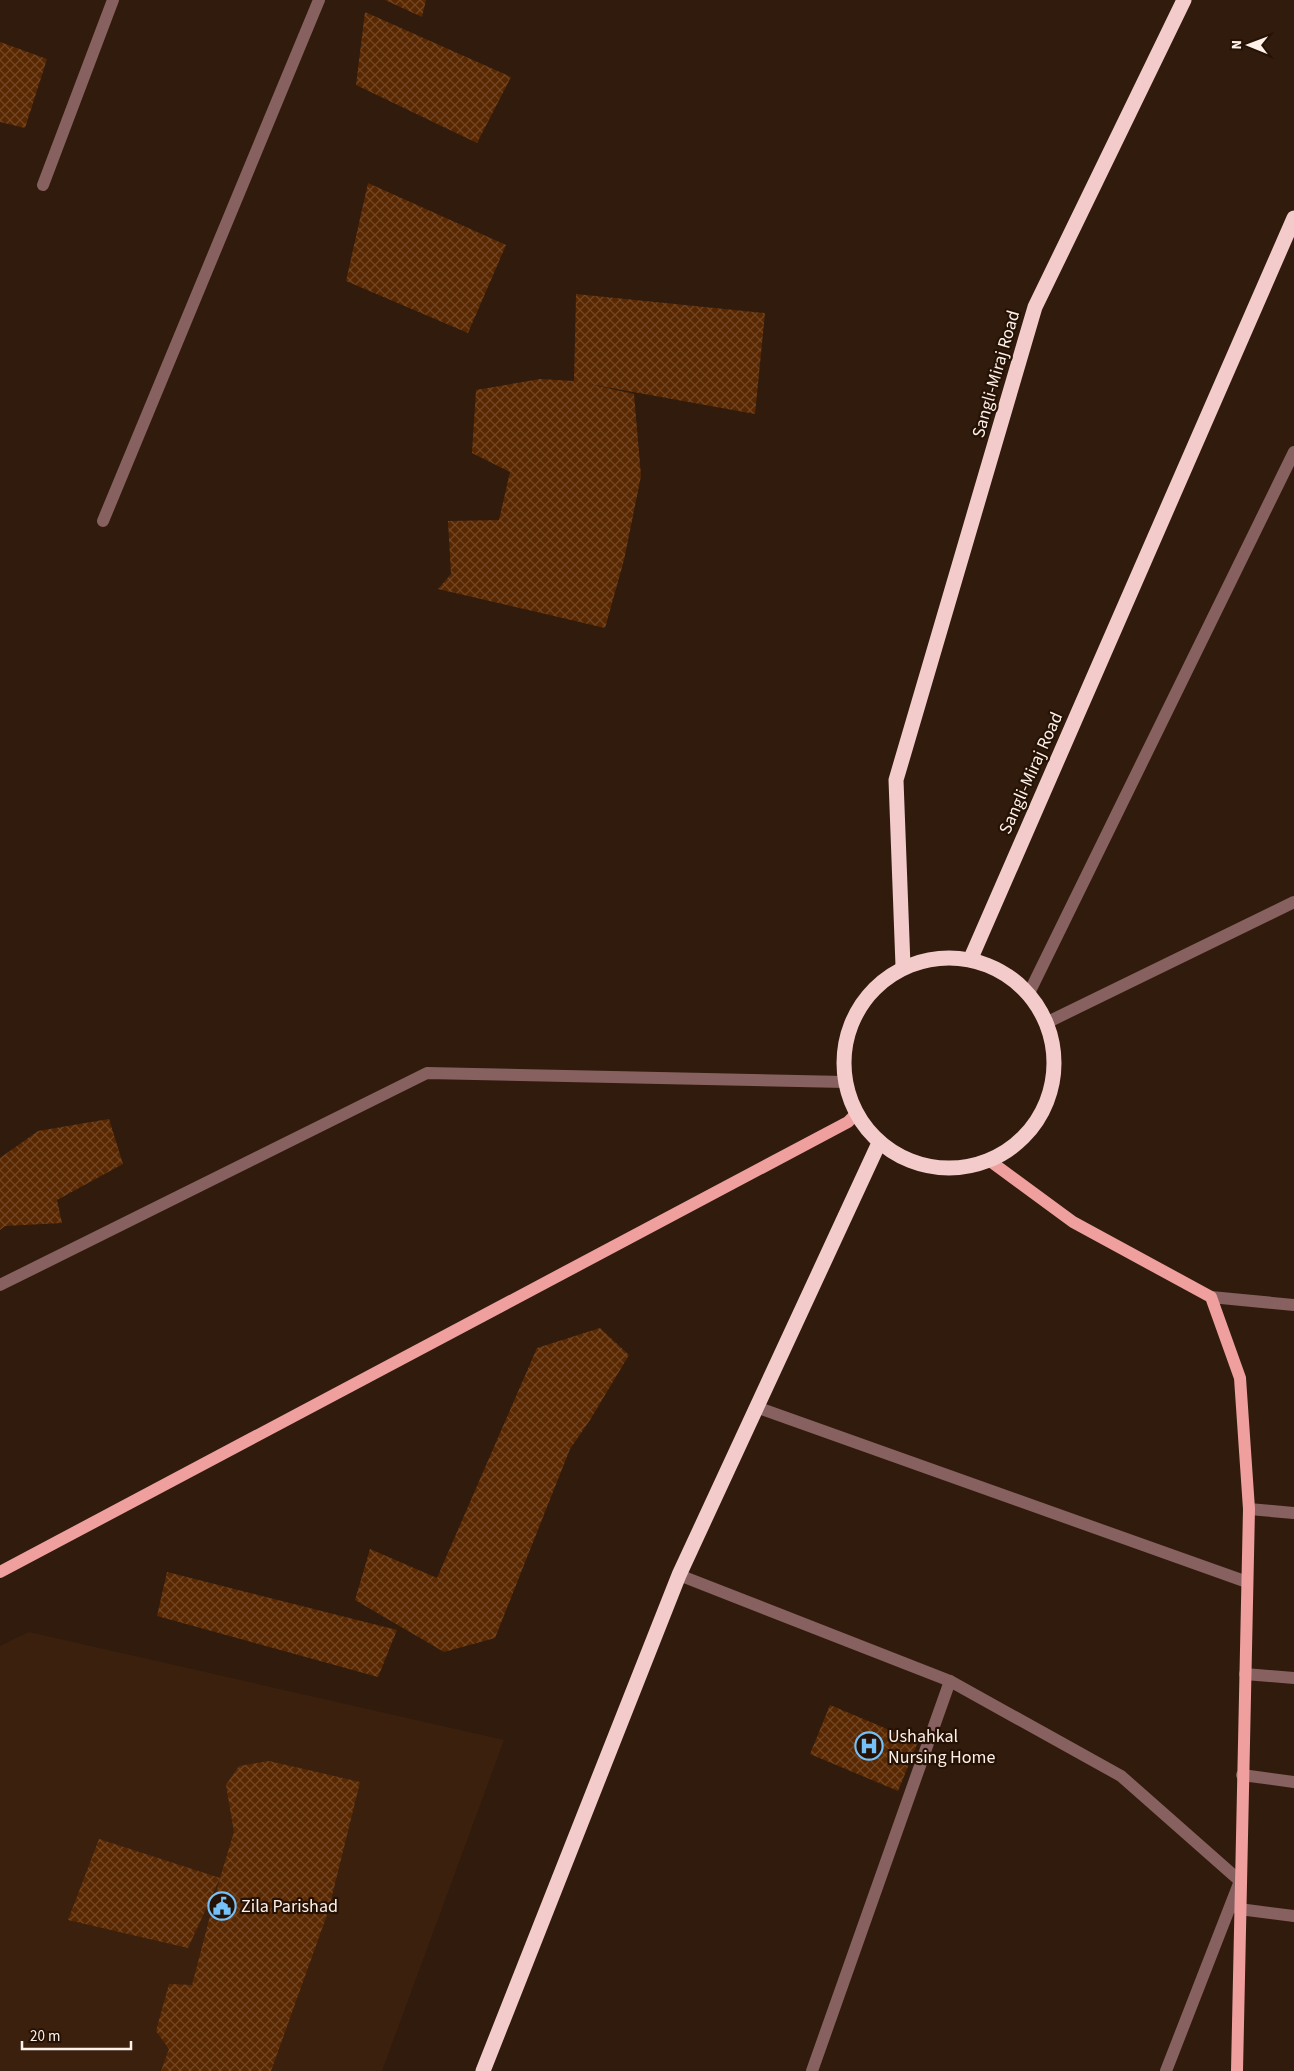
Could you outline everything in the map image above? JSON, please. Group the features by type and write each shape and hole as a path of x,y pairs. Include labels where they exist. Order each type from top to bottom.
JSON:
{"highway":[{"name":"Sangli-Miraj Road","path":"904,966 896,780 1035,307 1184,0"},
{"name":"Sangli-Miraj Road","path":"971,958 1294,218"},
{"path":"936,956 971,958 1030,991 1048,1022 1053,1093 1037,1125 1012,1151 980,1166 943,1170 908,1162 879,1142 856,1114 845,1082 845,1047 855,1014 875,986 904,966 936,956"},
{"path":"482,2071 679,1575 879,1142"}],"main road":[{"path":"0,1572 848,1122 856,1114"},
{"path":"990,1161 1073,1222 1211,1297 1240,1378 1249,1509 1237,2071"}],"street":[{"path":"43,185 113,0"},
{"path":"104,521 319,0"},
{"path":"1030,991 1294,452"},
{"path":"1048,1022 1294,902"},
{"path":"0,1285 427,1073 845,1082"},
{"path":"1211,1297 1294,1305"},
{"path":"756,1407 1247,1582"},
{"path":"1249,1509 1294,1513"},
{"path":"679,1575 950,1681 1121,1776 1240,1881 1166,2071"},
{"path":"1245,1674 1294,1678"},
{"path":"812,2071 950,1681"},
{"path":"1242,1775 1294,1782"},
{"path":"1239,1909 1294,1916"}],"shaded area":[{"name":"Zila Parishad","path":"29,1632 504,1740 382,2071 0,2071 0,1646"}],"building":[{"path":"385,0 426,0 422,17"},
{"path":"365,12 511,77 477,143 356,85"},
{"path":"0,42 47,59 25,128 0,122"},
{"path":"368,183 506,245 468,333 346,281"},
{"path":"576,294 765,313 755,414 589,384 634,394 641,476 624,560 605,628 438,589 451,574 448,521 499,520 510,472 472,453 476,390 540,379 574,381"},
{"path":"109,1119 123,1164 57,1200 62,1223 5,1226 0,1230 0,1158 38,1131"},
{"path":"600,1328 629,1355 590,1420 570,1449 495,1638 444,1652 355,1600 370,1549 437,1578 537,1348"},
{"path":"167,1572 397,1630 378,1677 157,1616"},
{"path":"830,1705 918,1742 898,1791 810,1754"},
{"path":"269,1761 360,1782 328,1912 271,2071 161,2071 169,2049 156,2031 169,1984 192,1985 234,1832 226,1785 239,1766"},
{"path":"99,1839 220,1878 188,1948 68,1920"}],"place":[{"name":"Ushahkal Nursing Home","path":"869,1746"},
{"name":"Zila Parishad","path":"222,1906"}]}
